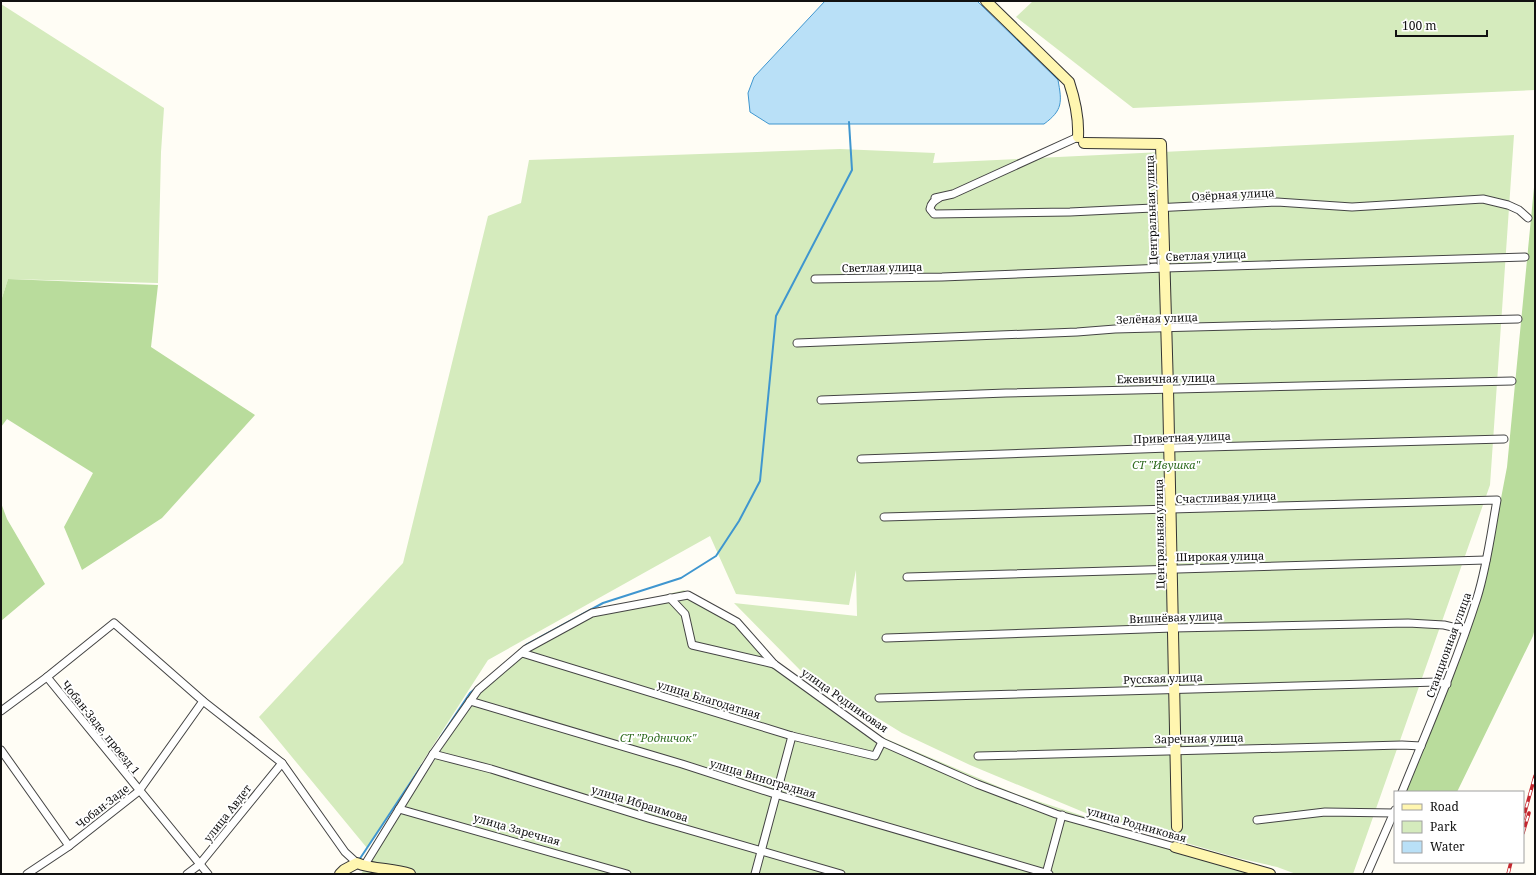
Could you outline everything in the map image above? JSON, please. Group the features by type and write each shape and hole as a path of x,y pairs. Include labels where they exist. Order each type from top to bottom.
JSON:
{"street":[{"path":"931,198 939,198 1069,142 1084,139 1069,82 986,1"},
{"name":"Центральная улица","path":"1084,139 1102,144 1161,144 1167,328 1177,827"},
{"name":"Озёрная улица","path":"939,198 933,201 930,205 930,209 934,214 1070,212 1277,202 1352,207 1483,199 1508,205 1519,210 1528,218"},
{"name":"Светлая улица","path":"815,279 942,277 1165,268 1525,257"},
{"name":"Зелёная улица","path":"797,343 1167,328 1518,319"},
{"name":"Ежевичная улица","path":"821,400 1168,389 1512,381"},
{"name":"Приветная улица","path":"861,459 1169,448 1504,439"},
{"name":"Счастливая улица","path":"884,517 1497,500"},
{"name":"Станционная улица","path":"1402,791 1447,684 1477,598 1486,560 1497,500"},
{"name":"Широкая улица","path":"907,577 1486,560"},
{"name":"улица Родниковая","path":"361,865 399,809 433,754 478,690 522,653 592,613 688,595 737,622 774,664 882,742 977,784 1062,815 1270,874"},
{"path":"670,598 685,614 692,644 774,664"},
{"path":"1,711 47,677 114,623 203,701 282,763 346,852 361,865"},
{"name":"Вишнёвая улица","path":"886,638 1173,628 1408,623 1444,625 1466,630"},
{"name":"улица Благодатная","path":"522,653 792,736 875,756 882,742"},
{"name":"Чобан-Заде, проезд 1","path":"47,677 199,865 208,874"},
{"name":"Русская улица","path":"879,698 1174,688 1437,682 1447,684"},
{"name":"Чобан-Заде","path":"27,874 69,846 139,791 203,701"},
{"name":"улица Виноградная","path":"470,701 682,764 775,794 1048,874"},
{"path":"754,874 792,736"},
{"name":"Заречная улица","path":"978,756 1394,745 1421,746"},
{"path":"1,750 69,846"},
{"name":"улица Ибраимова","path":"433,754 491,769 648,818 841,874"},
{"name":"улица Авдет","path":"187,874 199,865 282,763"},
{"name":"улица Заречная","path":"399,809 627,874"},
{"path":"1257,820 1325,812 1394,811 1367,874"},
{"path":"1048,874 1062,815"},
{"path":"340,874 344,870 361,865 399,870 410,874"}],"green space":[{"path":"1033,1 1535,1 1535,90 1133,108 1016,17"},
{"path":"1,4 164,108 161,152 158,283 8,279 1,301"},
{"name":"СТ \"Ивушка\"","path":"1514,135 1490,485 1353,874 1296,874 1277,867 1238,858 1093,816 970,765 902,733 800,670 734,603 857,616 856,570 849,605 736,594 710,536 488,660 367,848 259,717 403,563 488,216 521,203 529,160 840,149 935,153 933,163"},
{"path":"1535,177 1535,628 1533,636 1457,791 1404,791 1485,582 1507,467"},
{"path":"8,279 158,285 151,347 255,415 162,518 82,570 64,527 93,473 7,419 1,427 1,301"},
{"path":"1,503 7,519 45,584 1,621"},
{"name":"СТ \"Родничок\"","path":"684,590 740,621 782,667 882,737 1016,794 1261,874 361,874 476,696 534,647 589,614"}],"water":[{"path":"825,1 977,1 1058,80 1060,105 1058,110 1044,124 769,124 750,112 748,93 754,77"}],"waterway":[{"path":"526,645 603,603 681,578 716,556 739,521 760,481 776,316 852,170 849,122"},
{"path":"440,738 470,693 476,688"},
{"path":"359,860 422,765"}],"railway":[{"path":"1524,815 1535,776"},
{"path":"1524,830 1529,813"},
{"path":"1508,874 1511,863"}]}
